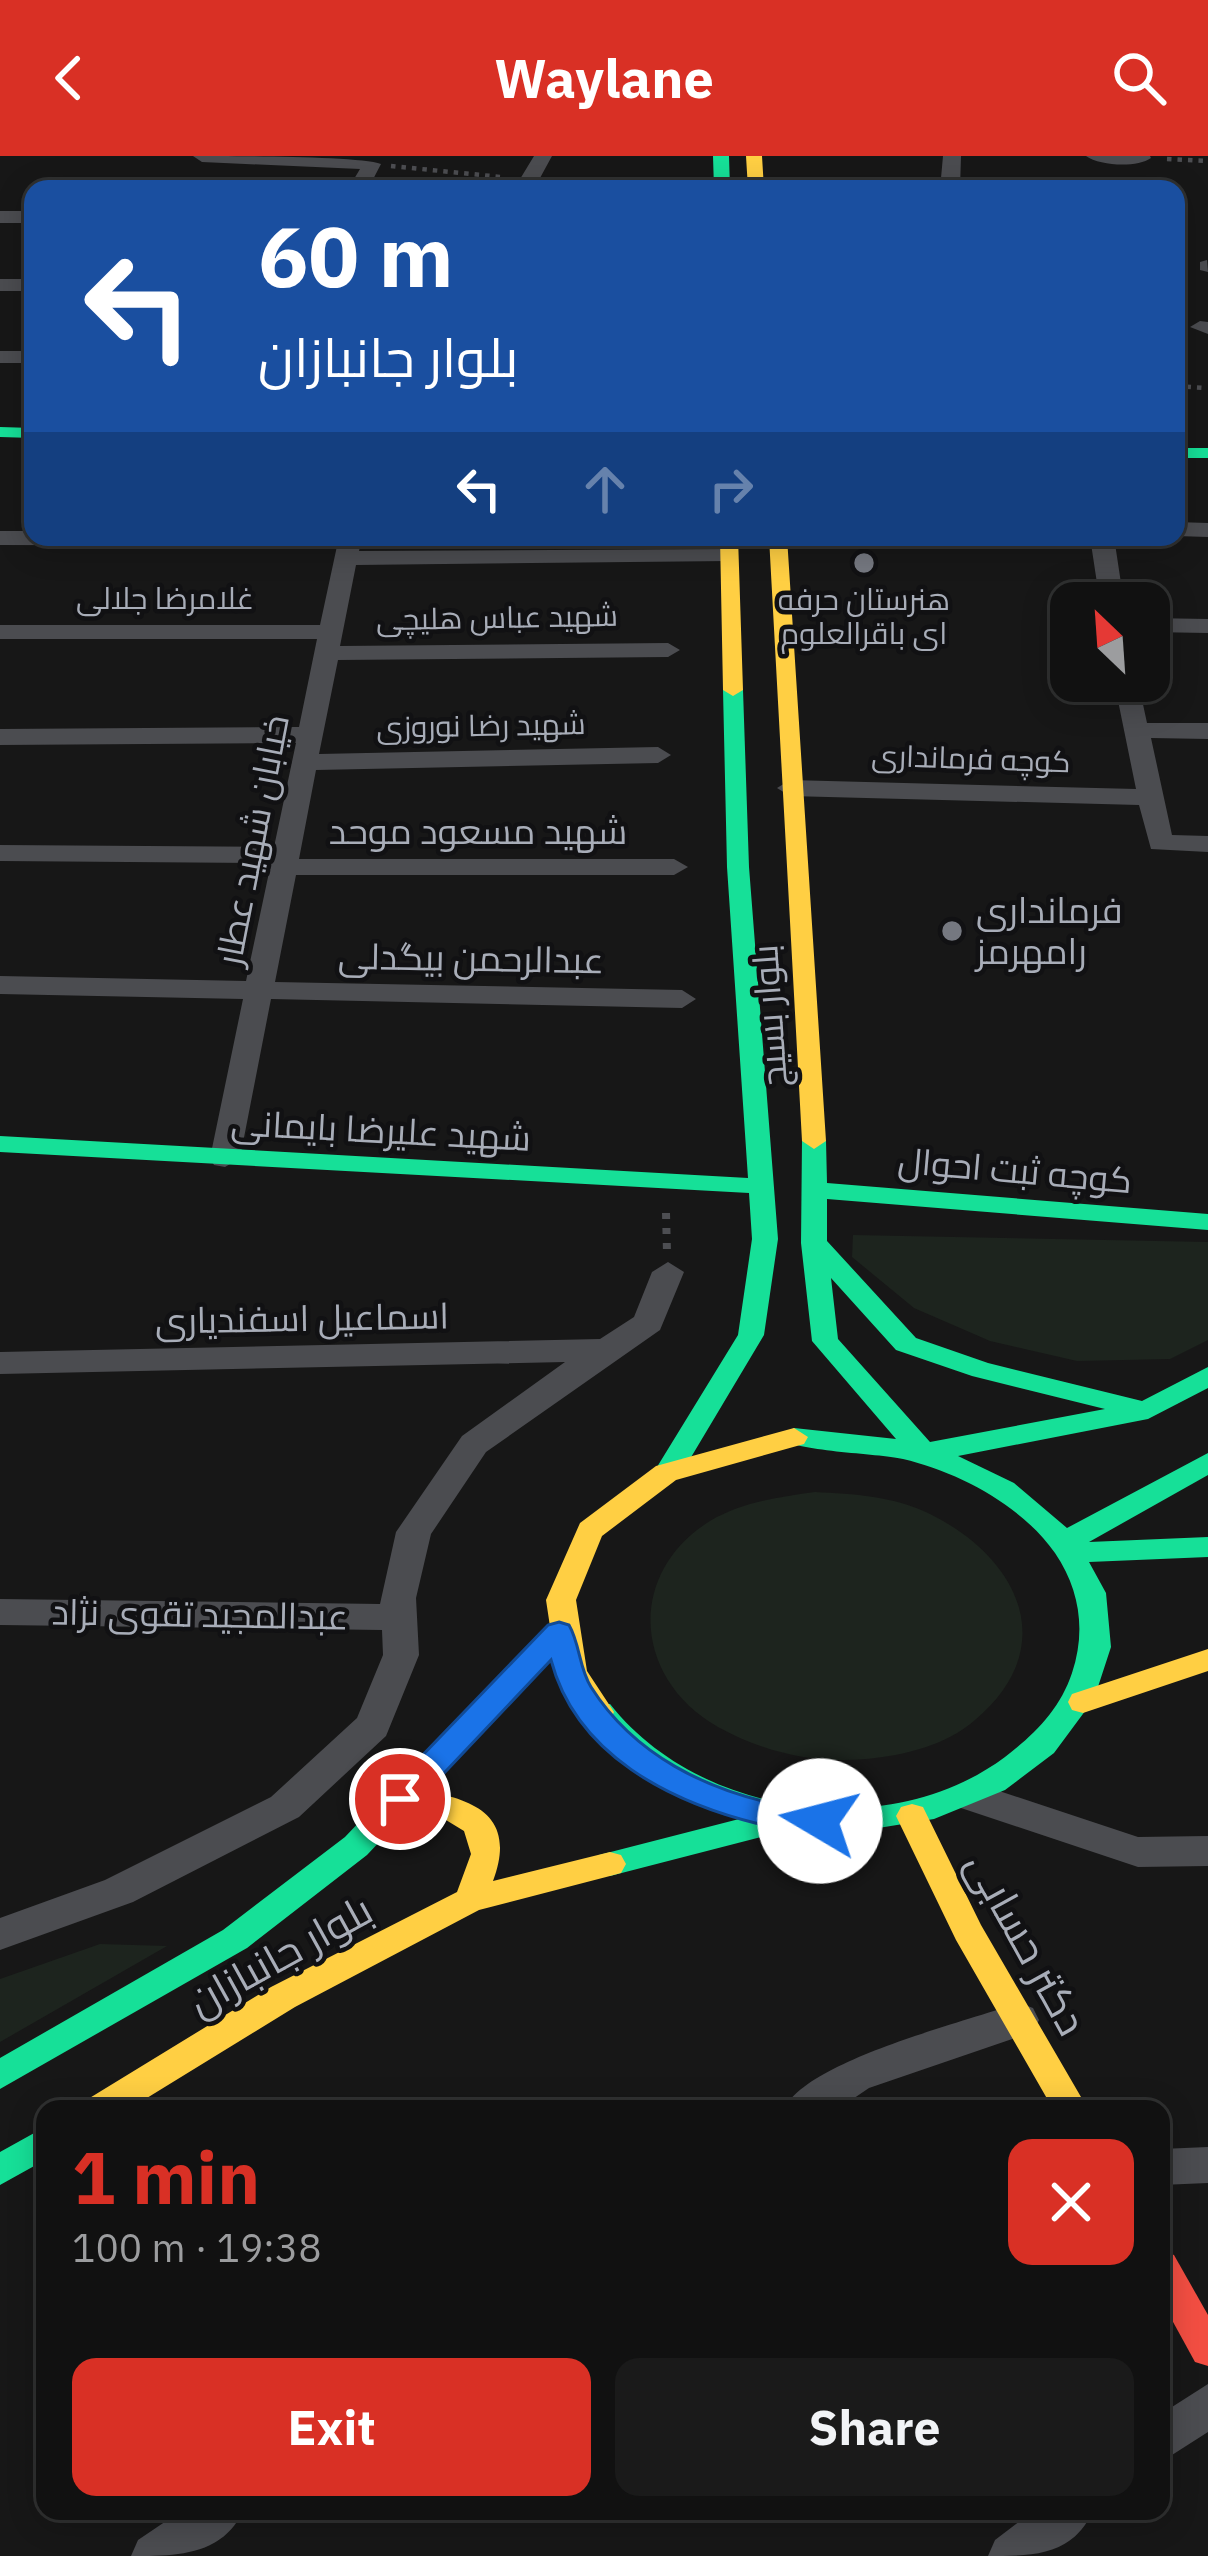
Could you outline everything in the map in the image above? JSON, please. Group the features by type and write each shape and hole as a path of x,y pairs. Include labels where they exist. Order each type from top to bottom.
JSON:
{"main road":[{"name":"بلوار بسیج","path":"729,546 733,720 758,1186 789,1342"},
{"name":"بلوار بسیج","path":"671,1467 789,1342 814,1243 817,1190 779,546"},
{"path":"733,720 789,721"},
{"name":"شهید علیرضا بایمانی","path":"0,1144 758,1186"},
{"name":"کوچه ثبت احوال","path":"817,1190 1208,1222"},
{"path":"814,1243 906,1344 982,1370 1148,1410"},
{"path":"789,1342 924,1453"},
{"path":"924,1453 1148,1410 1208,1376"},
{"path":"794,1437 860,1439 924,1453 983,1477 1032,1511 1066,1549 1092,1602 1096,1652 1083,1702 1057,1739 1019,1772 972,1797 912,1816 851,1822 789,1819 717,1802 638,1758 605,1731 572,1683 559,1633 563,1583 585,1537 622,1498 671,1467 730,1446 794,1437"},
{"path":"1066,1549 1208,1463"},
{"path":"1066,1549 1208,1547"},
{"name":"بلوار جانبازان","path":"0,2075 235,1939 356,1846 559,1633"},
{"path":"1083,1702 1208,1660"},
{"path":"400,1799 446,1802 473,1819 488,1845 488,1868 470,1900"},
{"name":"دکتر حسابی","path":"912,1816 968,1931 1066,2100"},
{"name":"بلوار جانبازان","path":"115,2100 283,1997 470,1900 789,1819"},
{"path":"0,2170 36,2148"},
{"path":"1170,2282 1208,2350"}],"street":[{"path":"202,156 372,164 363,180"},
{"path":"1096,156 1140,162"},
{"name":"خیابان شهید عطار","path":"225,1158 349,546"},
{"path":"1103,546 1109,582"},
{"path":"1170,625 1208,626"},
{"name":"غلامرضا جلالی","path":"0,632 329,643"},
{"name":"شهید عباس هلیچی","path":"329,643 668,650"},
{"path":"1130,702 1160,843 1208,844"},
{"path":"1136,730 1208,731"},
{"name":"شهید رضا نوروزی","path":"0,737 658,755"},
{"name":"کوچه فرمانداری","path":"790,788 1152,797"},
{"name":"شهید مسعود موحد","path":"0,854 674,867"},
{"name":"عبدالرحمن بیگدلی","path":"0,985 259,994 682,999"},
{"path":"0,1934 119,1891 286,1807 373,1726 401,1655 398,1598 414,1532 474,1444 648,1323 668,1271"},
{"name":"اسماعیل اسفندیاری","path":"0,1363 605,1350"},
{"name":"عبدالمجید تقوی نژاد","path":"0,1612 399,1617"},
{"path":"972,1797 1138,1852 1208,1851"},
{"path":"818,2100 854,2076 1019,2020"},
{"path":"1170,2167 1208,2165"},
{"path":"1170,2434 1208,2405"},
{"path":"155,2556 207,2520"},
{"path":"1012,2556 1058,2520"}],"path":[{"path":"1140,162 1208,161"},
{"path":"372,164 494,180"},
{"path":"1185,387 1204,388"},
{"path":"665,1181 668,1271"}],"shaded area":[{"path":"853,1235 1208,1242 1208,1340 1170,1359 1077,1361 990,1341 914,1308 852,1257"},
{"path":"815,1492 888,1500 930,1514 987,1554 1006,1579 1018,1606 1022,1634 1017,1663 1002,1692 975,1720 938,1743 866,1759 790,1754 718,1727 669,1682 656,1654 653,1596 664,1568 683,1543 710,1521 735,1509"},
{"path":"100,1944 167,1946 0,2042 0,1979"}],"traffic: fast":[{"path":"721,156 722,180"},
{"path":"0,432 24,433"},
{"path":"1185,453 1208,453"},
{"path":"671,1467 751,1335 765,1239 738,867 733,690"},
{"path":"814,1141 814,1243 825,1341 924,1453 1148,1410 1208,1376"},
{"path":"0,1144 758,1186"},
{"path":"817,1190 1208,1222"},
{"path":"814,1243 906,1344 982,1370 1131,1406"},
{"path":"599,1712 647,1761 706,1793 779,1815 866,1818 934,1807 994,1782 1044,1744 1079,1699 1096,1647 1091,1593 1062,1540 1004,1490 955,1465 876,1445 794,1437"},
{"path":"1062,1544 1208,1463"},
{"path":"1070,1553 1208,1547"},
{"path":"0,2075 235,1939 356,1846 559,1632"},
{"path":"610,1864 780,1821"},
{"path":"0,2170 36,2148"}],"traffic: slow":[{"path":"754,156 755,180"},
{"path":"729,546 733,690"},
{"path":"779,546 814,1141"},
{"path":"599,1712 572,1673 561,1600 590,1530 666,1473 794,1437"},
{"path":"1083,1702 1208,1660"},
{"path":"401,1799 448,1806 478,1824 487,1854 470,1900"},
{"path":"912,1816 968,1931 1066,2100"},
{"path":"115,2100 283,1997 470,1900 610,1864"}],"traffic: jam":[{"path":"1170,2282 1208,2350"}],"place":[{"name":"هنرستان حرفه ای باقرالعلوم","path":"864,563"},
{"name":"فرمانداری رامهرمز","path":"952,931"}],"route":[{"path":"400,1799 559,1633 572,1683 605,1731 654,1771 717,1802 789,1819 820,1821"}]}
